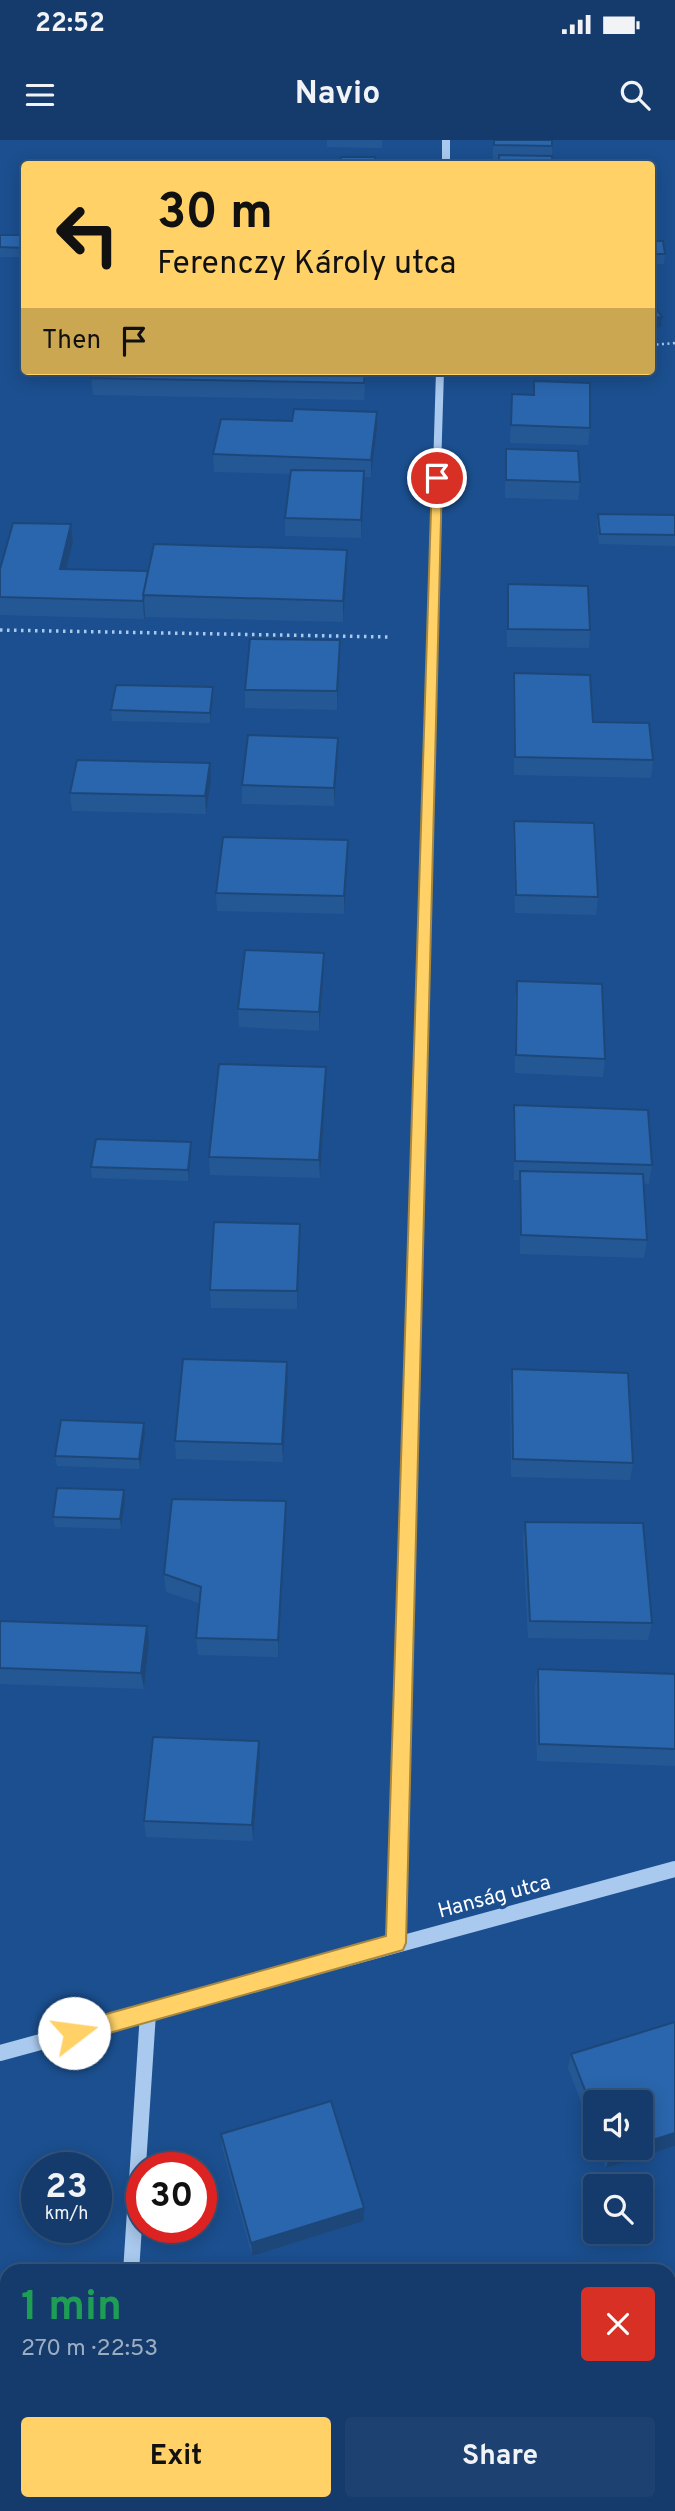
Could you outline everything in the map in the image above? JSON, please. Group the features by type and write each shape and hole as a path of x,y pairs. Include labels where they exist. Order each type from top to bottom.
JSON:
{"street":[{"path":"446,140 446,161"},
{"path":"396,1943 440,375"},
{"name":"Hanság utca","path":"0,2053 396,1943 675,1870"},
{"path":"132,2264 148,2013"}],"path":[{"path":"655,345 675,343"},
{"path":"0,629 432,638"}],"building":[{"path":"494,140 552,140 552,146 494,145"},
{"path":"499,155 552,156 552,161 499,161"},
{"path":"341,157 375,157 375,161 340,161"},
{"path":"0,235 21,235 21,248 0,247"},
{"path":"655,241 663,241 665,254 655,254"},
{"path":"655,307 662,317 655,318"},
{"path":"92,375 365,375 364,383 91,378"},
{"path":"534,381 590,383 590,428 511,425 512,394 534,395"},
{"path":"294,409 377,412 371,460 213,454 221,419 292,421"},
{"path":"506,449 578,451 580,482 506,480"},
{"path":"291,470 364,471 361,520 285,518"},
{"path":"598,514 675,515 675,535 600,534"},
{"path":"13,523 71,524 60,569 148,571 143,601 0,597 0,569"},
{"path":"154,544 347,550 343,601 143,595"},
{"path":"508,584 588,586 590,630 508,629"},
{"path":"250,639 340,640 337,691 245,690"},
{"path":"514,673 590,675 593,722 649,723 653,760 515,757"},
{"path":"116,685 213,687 210,713 111,710"},
{"path":"248,735 338,738 334,788 242,785"},
{"path":"77,760 210,763 205,796 70,793"},
{"path":"514,821 594,823 598,897 516,895"},
{"path":"223,837 348,840 344,896 216,893"},
{"path":"245,950 324,953 319,1012 238,1009"},
{"path":"517,981 602,984 605,1059 516,1055"},
{"path":"219,1064 326,1067 319,1160 209,1157"},
{"path":"514,1105 648,1110 652,1165 515,1161"},
{"path":"96,1139 191,1142 188,1170 91,1167"},
{"path":"520,1171 643,1174 647,1240 521,1235"},
{"path":"214,1222 300,1224 297,1291 210,1290"},
{"path":"183,1359 287,1362 282,1444 175,1441"},
{"path":"512,1369 628,1373 633,1463 513,1459"},
{"path":"61,1420 144,1423 139,1459 55,1456"},
{"path":"57,1488 124,1490 120,1519 53,1517"},
{"path":"172,1499 286,1501 278,1640 196,1638 201,1587 164,1574"},
{"path":"525,1522 643,1523 652,1623 530,1621"},
{"path":"0,1621 147,1626 141,1673 0,1668"},
{"path":"538,1669 675,1674 675,1749 539,1744"},
{"path":"153,1737 259,1741 252,1825 144,1821"},
{"path":"675,2022 675,2133 653,2140 653,2090 585,2090 571,2054"},
{"path":"331,2101 364,2208 251,2243 221,2134"}],"route":[{"path":"74,2033 396,1943 437,478"}]}
